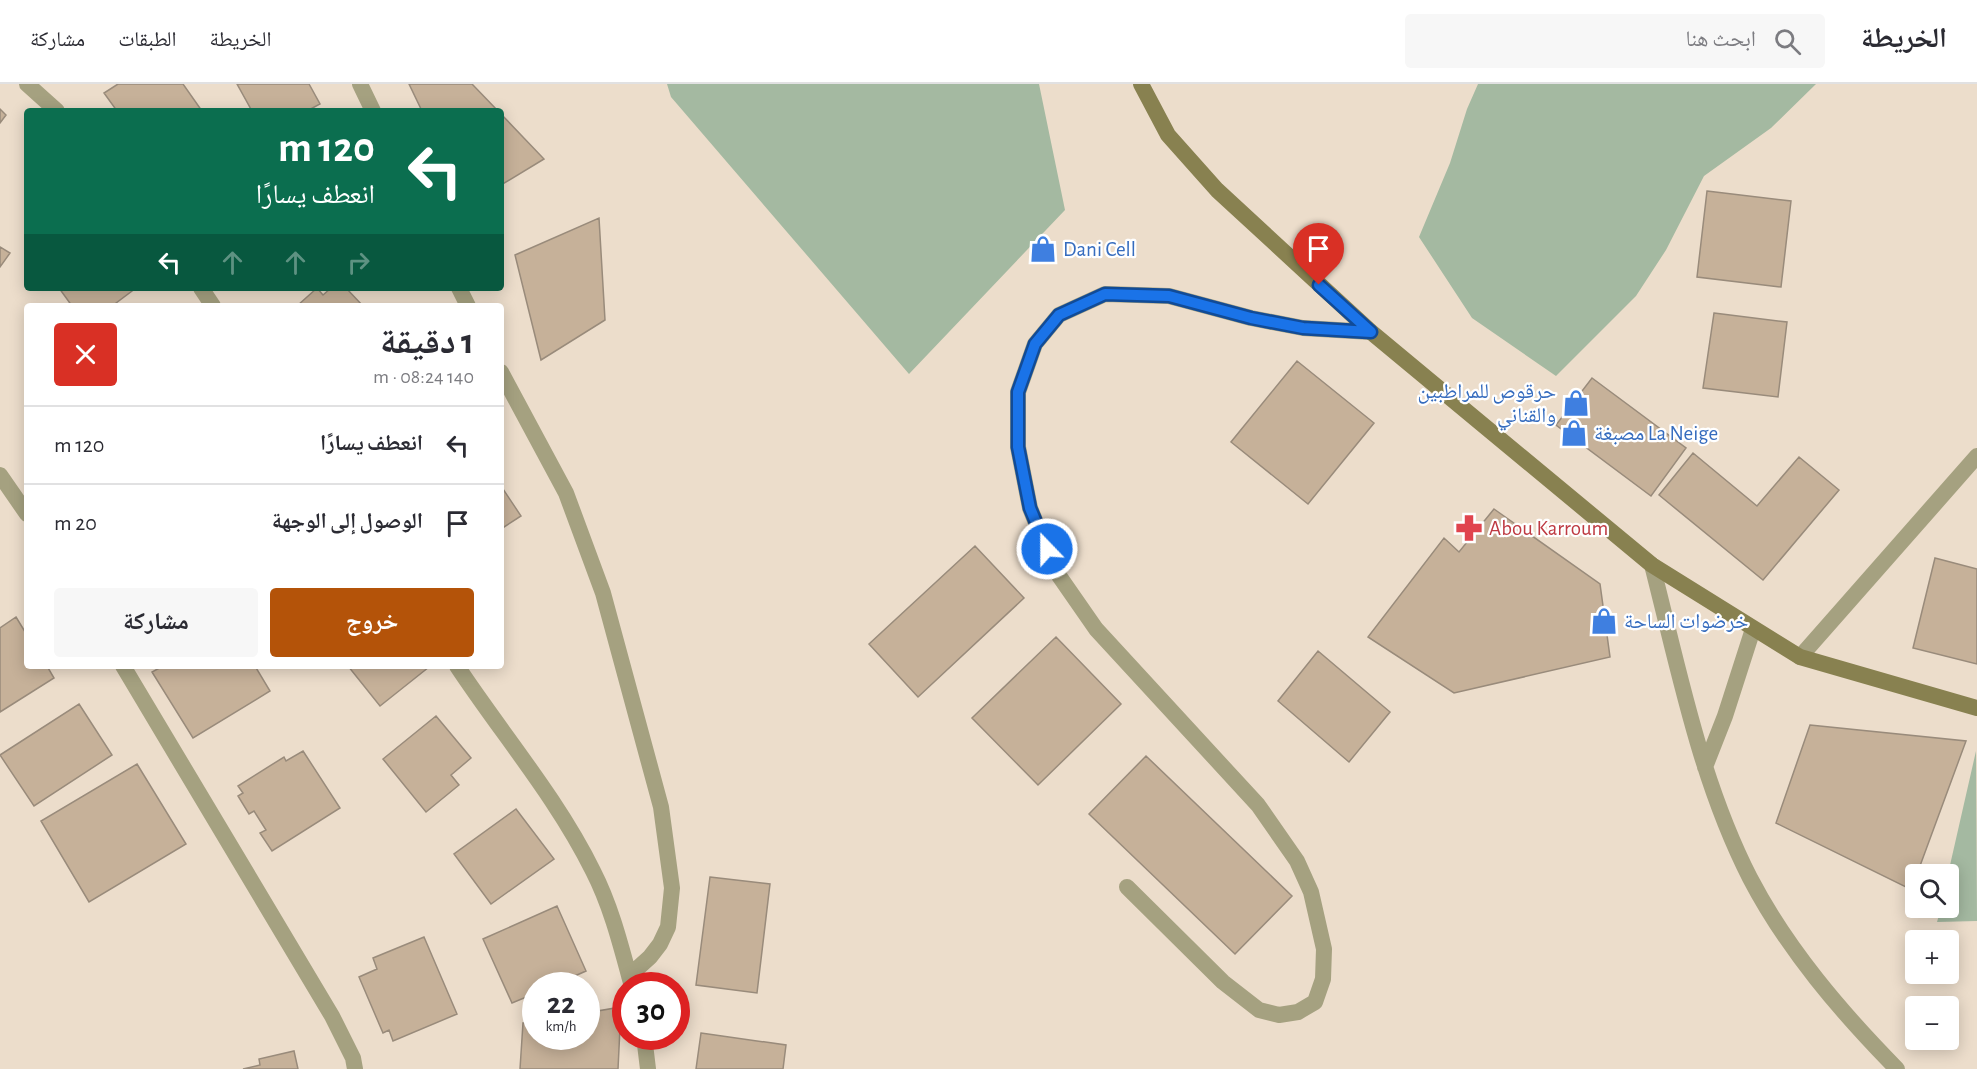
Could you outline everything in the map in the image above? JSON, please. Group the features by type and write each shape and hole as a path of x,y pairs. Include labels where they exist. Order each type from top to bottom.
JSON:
{"main road":[{"path":"1141,84 1168,135 1217,190 1371,332 1652,565 1800,657 1977,708"}],"street":[{"path":"27,84 54,108"},
{"path":"360,84 372,108"},
{"path":"1127,887 1223,982 1259,1010 1279,1015 1298,1012 1315,1002 1323,979 1324,949 1311,892 1297,861 1257,805 1095,629 1055,570 1030,508 1018,447 1018,392 1035,344 1059,315 1105,294 1169,296 1251,318 1303,328 1371,332"},
{"path":"504,378 566,493 603,593 661,807 672,888 668,927 660,944 638,972"},
{"path":"1800,657 1977,456"},
{"path":"0,475 24,510"},
{"path":"1652,565 1705,767 1726,826 1750,878 1784,935 1854,1024 1897,1069"},
{"path":"1705,767 1725,716 1753,629"},
{"path":"125,669 332,1016 353,1058 355,1069"},
{"path":"459,669 577,841 594,872 606,902 627,972"},
{"path":"646,1050 648,1069"}],"green space":[{"path":"667,84 1039,84 1065,210 909,374 671,97"},
{"path":"1478,84 1816,84 1771,128 1704,176 1666,250 1636,296 1556,376 1472,318 1419,237 1450,163 1467,109"},
{"path":"1976,751 1977,921 1937,922 1938,918 1959,918 1959,864 1950,864"}],"building":[{"path":"118,84 183,84 200,108 115,108 104,93"},
{"path":"237,84 309,84 320,104 313,108 250,108"},
{"path":"409,84 472,84 495,108 421,108"},
{"path":"0,109 6,115 0,123"},
{"path":"504,117 544,159 504,183"},
{"path":"1707,191 1791,201 1781,287 1697,277"},
{"path":"599,218 605,320 541,360 515,255"},
{"path":"0,247 10,253 0,267"},
{"path":"61,291 132,291 116,303 70,303"},
{"path":"314,291 320,291 323,295 328,291 349,291 360,303 300,303"},
{"path":"1714,313 1787,322 1778,397 1703,388"},
{"path":"1297,361 1374,423 1308,504 1231,442"},
{"path":"1592,378 1686,448 1651,496 1556,425"},
{"path":"1693,453 1757,506 1799,457 1839,490 1763,580 1659,495"},
{"path":"504,490 521,516 504,527"},
{"path":"1494,509 1600,584 1610,657 1454,693 1368,637 1444,538 1459,552"},
{"path":"975,546 1024,598 918,697 869,644"},
{"path":"1935,558 1977,569 1977,664 1913,648"},
{"path":"16,617 24,630 24,669 49,669 54,678 0,712 0,628"},
{"path":"1056,637 1121,704 1038,785 972,718"},
{"path":"1318,651 1390,712 1349,762 1278,701"},
{"path":"158,669 257,669 270,691 193,738 152,672"},
{"path":"350,669 426,669 380,706"},
{"path":"79,704 112,755 34,806 0,755"},
{"path":"436,716 471,758 451,775 459,785 426,812 383,759"},
{"path":"1810,725 1966,741 1921,864 1905,864 1905,887 1776,823"},
{"path":"303,751 340,808 272,851 260,833 266,830 254,811 249,814 238,796 243,793 238,786 284,757 286,761"},
{"path":"1146,756 1292,896 1235,954 1089,814"},
{"path":"137,764 186,844 89,902 41,821"},
{"path":"516,809 554,859 491,904 454,854"},
{"path":"710,877 770,884 757,993 696,985"},
{"path":"557,906 586,971 522,972 522,999 512,1003 483,939"},
{"path":"424,937 457,1014 393,1041 389,1030 383,1033 359,977 377,969 373,958"},
{"path":"612,1009 612,1050 619,1050 618,1069 520,1069 522,1038 522,1050 600,1050 600,1011"},
{"path":"701,1033 786,1045 783,1069 696,1069"},
{"path":"294,1051 298,1069 243,1069 260,1065 259,1059"}],"place":[{"name":"Dani Cell","path":"1043,249"},
{"name":"حرقوص للمراطبين والقناني","path":"1576,403"},
{"name":"مصبغة La Neige","path":"1574,433"},
{"name":"Abou Karroum","path":"1469,528"},
{"name":"خرضوات الساحة","path":"1604,621"}],"route":[{"path":"1047,549 1030,508 1018,447 1018,392 1035,344 1059,315 1105,294 1169,296 1251,318 1303,328 1371,332 1319,285"}]}
